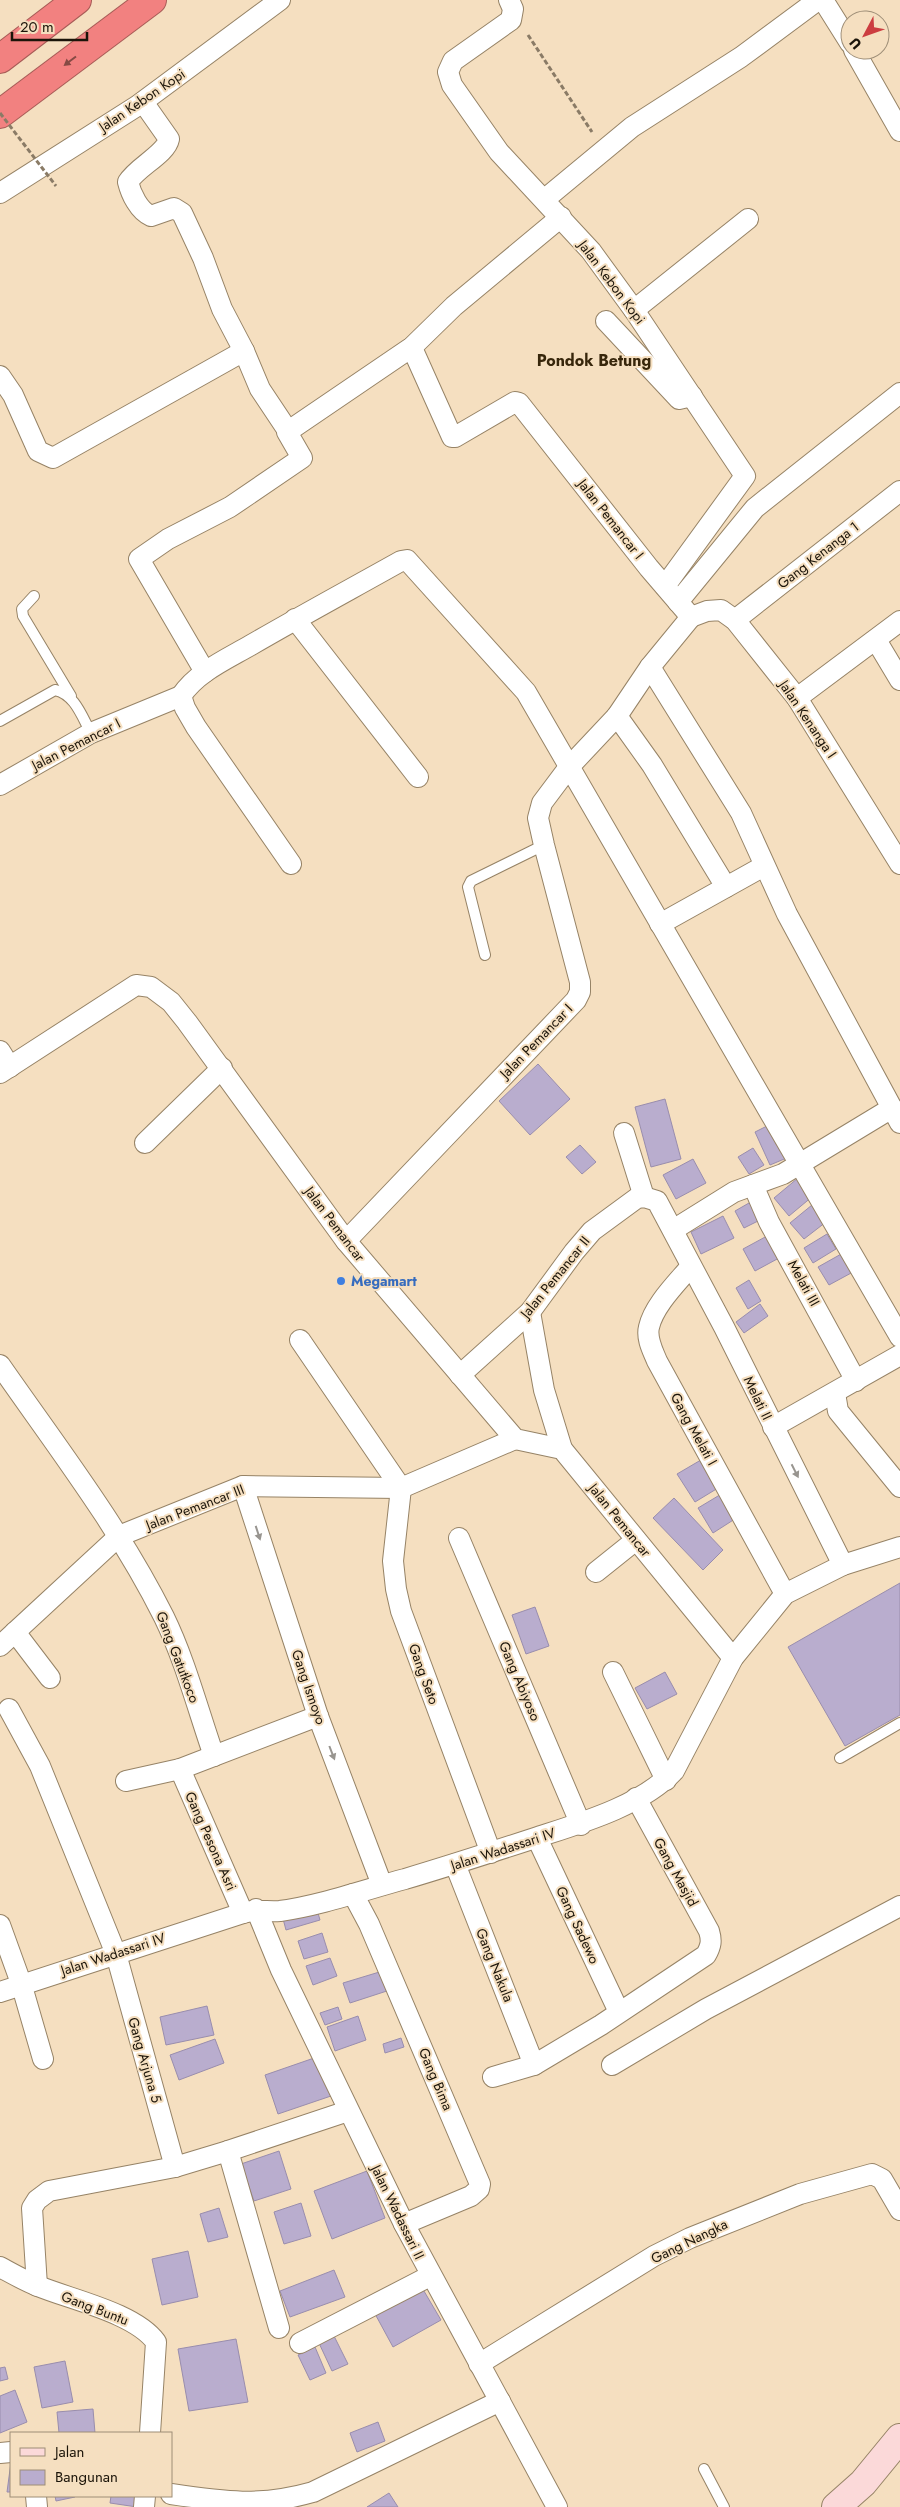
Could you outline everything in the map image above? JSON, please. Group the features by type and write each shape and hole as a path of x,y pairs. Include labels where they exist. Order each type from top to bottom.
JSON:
{"highway":[{"path":"0,59 77,0"},
{"path":"0,114 152,0"}],"main road":[{"path":"836,2507 863,2483 900,2438"}],"street":[{"name":"Jalan Kebon Kopi","path":"0,193 143,102 280,0"},
{"path":"545,199 632,127 741,57 818,0"},
{"path":"823,0 840,27"},
{"name":"Jalan Kebon Kopi","path":"511,6 507,24 452,61 448,72 452,86 500,152 591,251 634,310 745,476 665,586"},
{"path":"860,60 900,131"},
{"path":"143,102 169,139 164,147 133,174 128,182 130,191 146,214 151,216 174,208 182,213 206,266 222,309 244,351 260,389 288,431 288,435 302,457 230,507 168,539 139,559 205,672"},
{"path":"288,431 412,349 454,306 561,217"},
{"path":"634,310 748,219"},
{"path":"606,322 679,399 692,396"},
{"name":"Jalan Pemancar I","path":"346,1241 576,1000 580,992 580,982 538,818 542,803 569,767 617,716 685,610 519,403 515,402 456,437 450,435 412,349"},
{"path":"0,376 13,395 38,451 48,457 57,457 112,423 154,402 244,351"},
{"path":"685,610 755,508 900,393"},
{"name":"Gang Kenanga 1","path":"735,620 900,490"},
{"name":"Jalan Pemancar I","path":"0,785 91,733 184,691 205,672 295,619 408,560 526,692 569,767"},
{"name":"Jalan Kenanga I","path":"685,610 721,610 735,620 797,698 900,864"},
{"path":"295,619 418,777"},
{"path":"797,698 900,621"},
{"path":"876,640 900,680"},
{"path":"624,1133 644,1197 657,1201 673,1230 734,1192 783,1174 896,1116 787,914 741,813 650,667"},
{"path":"184,691 185,708 196,727 291,864"},
{"path":"617,716 652,766 726,887"},
{"path":"569,767 900,1337"},
{"path":"660,924 764,866"},
{"name":"Jalan Pemancar","path":"3,1064 136,985 151,987 171,1002 222,1068 346,1241 515,1438"},
{"path":"145,1144 222,1068"},
{"name":"Melati III","path":"753,1185 770,1222 856,1381"},
{"name":"Jalan Pemancar II","path":"460,1375 530,1312 574,1252 592,1231 637,1198 644,1197"},
{"name":"Melati II","path":"673,1230 843,1566"},
{"name":"Gang Melati I","path":"691,1266 658,1307 649,1327 649,1340 657,1361 785,1594"},
{"path":"530,1312 544,1390 562,1449"},
{"path":"300,1340 401,1488"},
{"path":"772,1427 900,1355"},
{"name":"Gang Gatutkoco","path":"0,1365 119,1536 173,1637 214,1756"},
{"path":"835,1393 838,1412 900,1487"},
{"path":"515,1438 562,1449"},
{"name":"Jalan Pemancar III","path":"0,1646 119,1536 243,1486 401,1488 515,1438"},
{"name":"Jalan Pemancar","path":"562,1449 733,1658"},
{"name":"Gang Ismoyo","path":"243,1486 318,1716 382,1885"},
{"name":"Gang Seto","path":"401,1488 394,1561 396,1588 401,1611 491,1853"},
{"name":"Gang Abiyoso","path":"459,1538 581,1825"},
{"path":"596,1572 636,1540"},
{"name":"Jalan Wadassari IV","path":"0,1992 21,1983 249,1911 279,1911 353,1894 455,1864 581,1825 636,1798 666,1780 683,1758 733,1658 785,1594 843,1566 900,1547"},
{"path":"15,1632 50,1678"},
{"path":"613,1672 666,1780"},
{"name":"Gang Arjuna 5","path":"9,1710 40,1766 116,1954 175,2167"},
{"path":"126,1781 180,1769 318,1716"},
{"name":"Gang Pesona Asri","path":"180,1769 249,1911"},
{"name":"Gang Masjid","path":"619,2012 706,1955 712,1940 636,1798"},
{"name":"Gang Sadewo","path":"537,1838 619,2012"},
{"name":"Gang Nakula","path":"455,1864 534,2065"},
{"name":"Gang Bima","path":"353,1894 373,1933 480,2184 479,2189 471,2196 404,2224"},
{"path":"612,2065 706,2009 900,1906"},
{"name":"Jalan Wadassari II","path":"249,1911 281,1970 430,2276 557,2507"},
{"path":"0,1925 21,1983 43,2059"},
{"path":"493,2077 534,2065 619,2012"},
{"path":"37,2286 32,2208 42,2195 49,2191 175,2167 348,2111"},
{"path":"228,2151 279,2328"},
{"name":"Gang Nangka","path":"480,2364 654,2256 714,2227 800,2194 872,2174 882,2179 900,2210"},
{"name":"Gang Buntu","path":"0,2267 37,2286 134,2322 150,2335 156,2342 150,2432"},
{"path":"300,2343 430,2276"},
{"path":"172,2494 245,2505 293,2500 500,2401"}],"lane":[{"path":"34,596 22,609 23,616 91,733"},
{"path":"0,721 55,690 61,691 72,699"},
{"path":"485,955 468,887 470,881 544,845"},
{"path":"840,1758 900,1723"},
{"path":"704,2469 724,2507"}],"path":[{"path":"511,6 603,152"},
{"path":"0,114 56,186"}],"building":[{"path":"538,1064 570,1099 530,1135 499,1101"},
{"path":"665,1099 681,1159 651,1167 635,1107"},
{"path":"773,1123 789,1157 770,1165 755,1132"},
{"path":"580,1145 596,1162 582,1174 566,1157"},
{"path":"753,1148 764,1165 749,1174 738,1157"},
{"path":"693,1159 706,1183 676,1199 663,1175"},
{"path":"798,1178 813,1196 789,1216 774,1198"},
{"path":"756,1199 766,1217 744,1228 735,1211"},
{"path":"812,1205 826,1222 804,1239 790,1223"},
{"path":"723,1216 734,1238 701,1254 691,1232"},
{"path":"827,1234 836,1249 813,1263 804,1248"},
{"path":"767,1236 779,1258 755,1271 743,1249"},
{"path":"843,1253 853,1272 829,1285 818,1267"},
{"path":"749,1280 761,1301 748,1309 736,1288"},
{"path":"760,1304 768,1316 744,1333 736,1322"},
{"path":"706,1457 723,1485 695,1502 677,1474"},
{"path":"723,1493 738,1517 713,1533 698,1508"},
{"path":"674,1498 723,1550 703,1570 653,1518"},
{"path":"900,1583 900,1715 845,1746 788,1647"},
{"path":"535,1607 549,1646 526,1654 512,1615"},
{"path":"665,1672 677,1694 647,1709 635,1688"},
{"path":"316,1906 320,1920 286,1930 282,1915"},
{"path":"322,1933 328,1952 304,1959 298,1941"},
{"path":"330,1958 337,1976 313,1985 306,1966"},
{"path":"386,1970 393,1989 350,2003 343,1983"},
{"path":"207,2006 214,2035 166,2045 160,2017"},
{"path":"338,2007 342,2019 325,2025 320,2013"},
{"path":"358,2016 366,2040 335,2051 327,2027"},
{"path":"401,2038 404,2047 385,2053 383,2044"},
{"path":"215,2039 224,2063 179,2080 170,2055"},
{"path":"317,2057 331,2096 278,2114 265,2075"},
{"path":"279,2151 291,2189 254,2201 241,2164"},
{"path":"367,2171 385,2218 332,2239 314,2191"},
{"path":"301,2203 311,2236 284,2244 274,2212"},
{"path":"219,2208 228,2237 208,2242 200,2214"},
{"path":"188,2251 198,2297 162,2305 152,2259"},
{"path":"334,2270 345,2297 290,2317 280,2291"},
{"path":"421,2286 441,2320 393,2347 374,2312"},
{"path":"333,2334 348,2364 332,2371 318,2341"},
{"path":"236,2339 248,2402 189,2411 178,2349"},
{"path":"315,2347 326,2373 310,2380 298,2355"},
{"path":"65,2361 73,2402 42,2408 34,2367"},
{"path":"5,2367 8,2379 0,2381 0,2368"},
{"path":"15,2390 27,2422 0,2433 0,2396"},
{"path":"93,2409 95,2432 59,2432 57,2412"},
{"path":"378,2422 385,2441 357,2452 350,2433"},
{"path":"10,2470 10,2492 7,2492"},
{"path":"389,2493 398,2507 367,2507"},
{"path":"55,2497 75,2497 56,2501"},
{"path":"111,2497 139,2497 137,2507 110,2503"}],"place":[{"name":"Megamart","path":"341,1281"}],"district":[{"name":"Pondok Betung","path":"594,360"}]}
